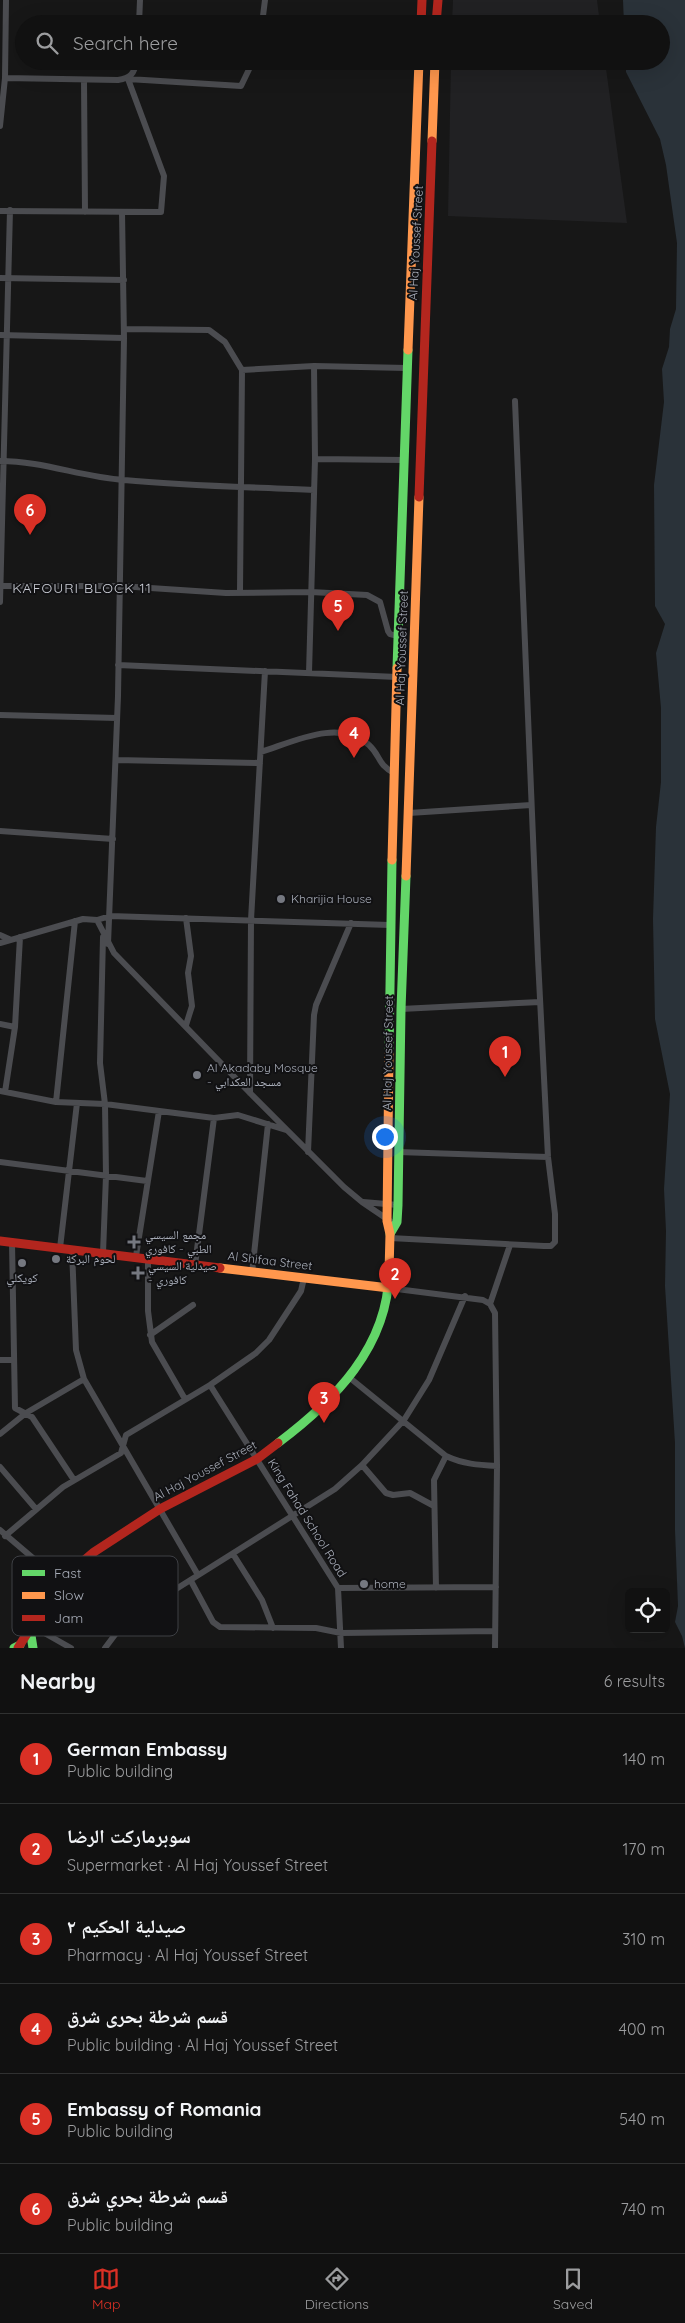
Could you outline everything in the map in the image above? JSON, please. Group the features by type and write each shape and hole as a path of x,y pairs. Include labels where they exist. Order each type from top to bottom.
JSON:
{"main road":[{"path":"421,15 422,0"},
{"path":"437,15 438,0"},
{"name":"Al Haj Youssef Street","path":"89,1556 160,1509 256,1459 302,1425 350,1378 375,1334 384,1311 389,1288 390,1236 387,1221 390,924 396,677 419,70"},
{"name":"Al Haj Youssef Street","path":"390,1236 397,1222 398,1205 401,1010 435,70"},
{"path":"414,209 430,209"},
{"path":"394,772 410,772"},
{"name":"Al Shifaa Street","path":"0,1241 136,1256 252,1273 389,1288"},
{"name":"Al Haj Youssef Street","path":"17,1647 25,1636"}],"street":[{"path":"0,126 5,78 6,0"},
{"path":"139,15 140,0"},
{"path":"263,15 265,0"},
{"path":"128,79 135,70"},
{"path":"5,78 128,79 242,86 249,70"},
{"path":"0,211 161,212 164,176 128,79"},
{"path":"84,80 85,212"},
{"path":"0,602 4,278 10,210"},
{"path":"108,944 116,760 120,586 124,338 122,212"},
{"path":"4,278 124,280"},
{"path":"124,329 209,330 225,342 242,370 240,592"},
{"path":"3,335 124,338"},
{"path":"309,673 315,459 314,366"},
{"path":"242,370 314,366 407,368"},
{"path":"390,1236 510,1245 551,1246 555,1242 548,1157 540,1002 515,401"},
{"path":"315,459 404,460"},
{"path":"2,460 52,466 69,471 122,480 314,490"},
{"path":"0,586 120,586 240,592 311,592 367,595 380,602 388,631 390,634 398,636"},
{"path":"118,664 396,677"},
{"path":"250,1093 251,920 265,671"},
{"path":"0,715 117,718"},
{"path":"261,752 315,735 345,733 357,736 370,746 383,767 394,772"},
{"path":"116,760 260,763"},
{"path":"409,813 532,805"},
{"path":"0,831 113,839"},
{"path":"0,943 74,921 84,919 97,920 110,916 390,924"},
{"path":"186,918 191,956 188,974 192,1006 186,1025"},
{"path":"97,920 104,931 108,944 308,1152 362,1202 387,1221 397,1222"},
{"path":"56,1102 74,921"},
{"path":"308,1152 316,1005 351,923"},
{"path":"103,1252 106,1176 105,1104 100,1063 104,931"},
{"path":"0,935 9,940"},
{"path":"20,937 15,1027 2,1091 56,1102 105,1104 214,1118 238,1115 288,1131"},
{"path":"401,1010 540,1002"},
{"path":"0,1024 15,1027"},
{"path":"60,1248 77,1103"},
{"path":"136,1256 159,1111"},
{"path":"195,1265 214,1118"},
{"path":"252,1273 268,1124"},
{"path":"398,1152 548,1157"},
{"path":"0,1162 147,1181"},
{"path":"362,1202 398,1205"},
{"path":"12,1243 15,1408 32,1417 74,1480"},
{"path":"490,1304 510,1245"},
{"path":"72,1250 76,1350 84,1379 198,1576"},
{"path":"148,1258 150,1335 152,1342 185,1399"},
{"path":"5,1536 74,1480 121,1453 126,1435 210,1385 256,1353 269,1340 301,1291 304,1278"},
{"path":"389,1288 465,1296 484,1300 490,1304 495,1313 497,1466 496,1648"},
{"path":"178,1590 335,1489 362,1465 404,1420 429,1380 465,1296"},
{"path":"150,1335 193,1306"},
{"path":"0,1360 14,1360"},
{"path":"350,1378 446,1456 471,1465 497,1466"},
{"path":"0,1434 26,1414 84,1379"},
{"name":"King Fahad School Road","path":"210,1385 338,1588 341,1648"},
{"path":"436,1588 434,1480 446,1456"},
{"path":"362,1465 386,1493 393,1495 410,1493 434,1506"},
{"path":"0,1467 36,1509"},
{"path":"0,1530 29,1556"},
{"path":"233,1554 262,1600 273,1628"},
{"path":"191,1581 216,1626 316,1628 340,1633 495,1632"},
{"path":"338,1588 496,1587"},
{"path":"47,1636 72,1648"},
{"path":"105,1648 114,1636"}],"shaded area":[{"path":"453,0 597,0 599,15 452,15"},
{"path":"623,0 685,0 685,1648 682,1636 675,1622 678,1606 675,1530 675,1443 665,1286 666,1231 664,1189 670,1094 655,1019 653,919 656,827 661,782 661,708 656,653 665,624 655,606 654,485 664,402 662,369 669,347 670,329 676,309 677,243 666,165 660,139 626,72 626,70 670,70 670,15 624,15"},
{"path":"451,70 606,70 627,223 448,216"}],"traffic: fast":[{"path":"397,668 408,350"},
{"path":"389,1051 392,860"},
{"path":"390,1234 397,1222 398,1205 401,1009 406,876"},
{"path":"278,1443 319,1409 354,1370 368,1348 379,1324 386,1299 389,1272"},
{"path":"31,1636 33,1648"},
{"path":"14,1648 20,1645"}],"traffic: slow":[{"path":"408,350 419,70"},
{"path":"432,141 435,70"},
{"path":"406,876 419,497"},
{"path":"392,860 397,668"},
{"path":"389,1051 387,1221 390,1234 389,1272"},
{"path":"220,1268 389,1288"}],"traffic: jam":[{"path":"421,15 422,0"},
{"path":"437,15 438,0"},
{"path":"419,497 432,141"},
{"path":"0,1241 220,1268"},
{"path":"89,1556 160,1509 257,1459 278,1443"},
{"path":"18,1648 26,1636"}],"place":[{"name":"قسم شرطة بحري شرق","path":"30,535"},
{"name":"Embassy of Romania","path":"338,631"},
{"name":"قسم شرطة بحرى شرق","path":"354,758"},
{"name":"Kharijia House","path":"281,899"},
{"name":"Al Akadaby Mosque - مسجد العكدابي","path":"197,1075"},
{"name":"German Embassy","path":"505,1077"},
{"name":"مجمع السيسي الطبي - كافوري","path":"134,1242"},
{"name":"لحوم البركة","path":"56,1259"},
{"name":"كويكلي","path":"22,1263"},
{"name":"صيدلية السيسي - كافوري","path":"138,1273"},
{"name":"سوبرماركت الرضا","path":"395,1299"},
{"name":"صيدلية الحكيم ٢","path":"324,1423"},
{"name":"home","path":"364,1584"}],"district":[{"name":"KAFOURI BLOCK 11","path":"82,588"}]}
